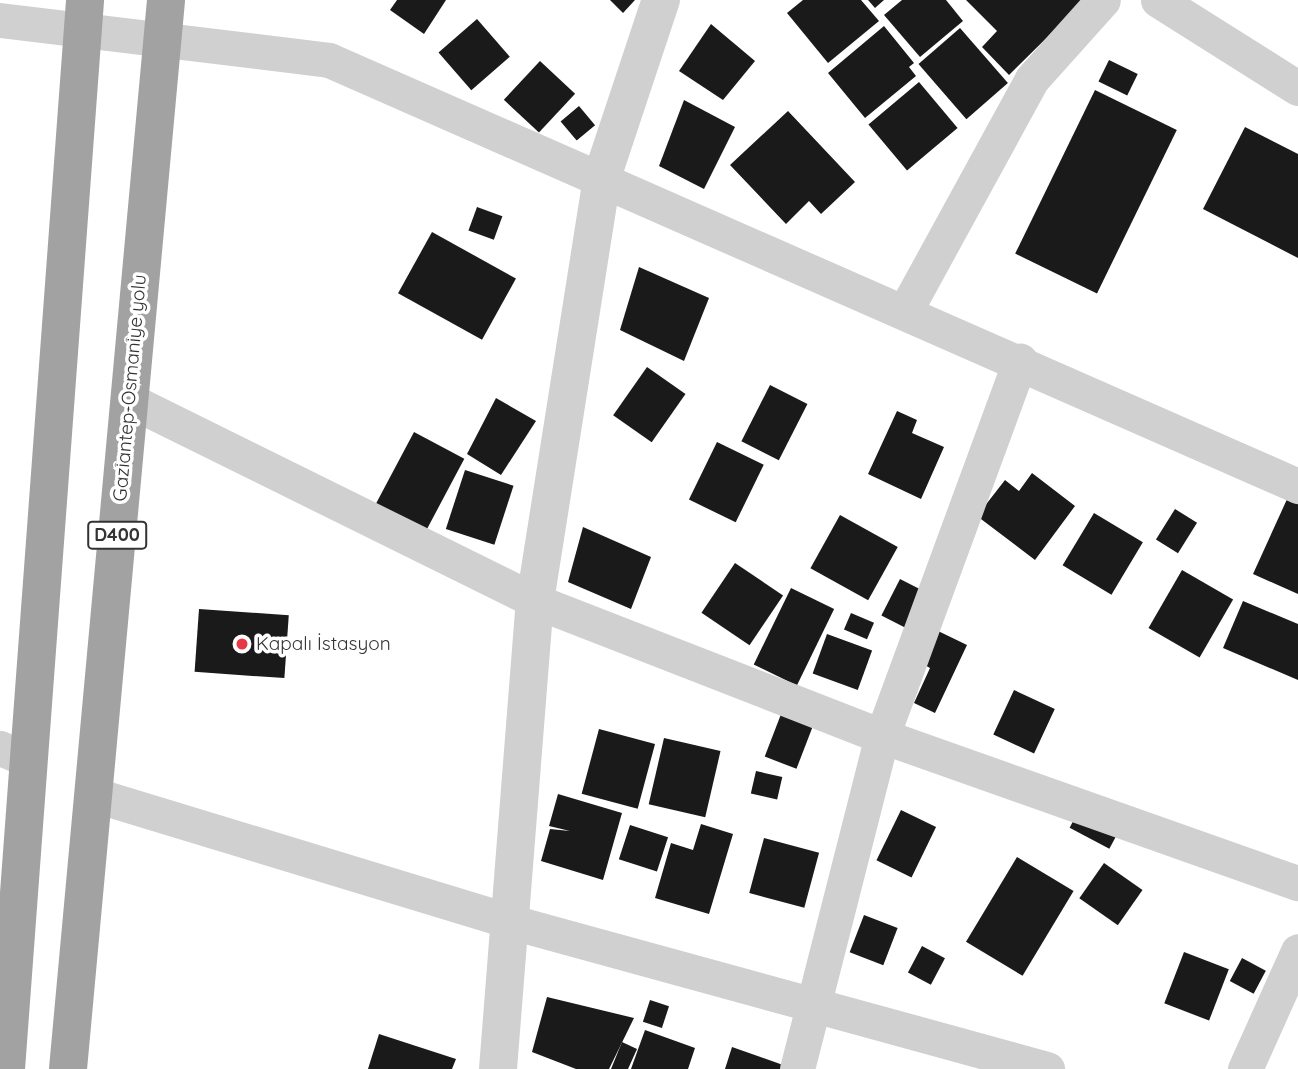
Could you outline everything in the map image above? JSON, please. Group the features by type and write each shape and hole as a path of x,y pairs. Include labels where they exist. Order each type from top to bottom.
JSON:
{"highway":[{"name":"Gaziantep-Osmaniye yolu","path":"68,1069 166,0"},
{"path":"6,1069 14,754 84,16"}],"street":[{"path":"498,1069 512,922 534,601 602,177 662,0"},
{"path":"905,311 1031,79 1103,0"},
{"path":"1158,0 1298,88"},
{"path":"0,20 84,16 163,40 329,60 602,177 1298,486"},
{"path":"797,1069 882,736 1020,361"},
{"path":"129,400 534,601 882,736 1298,883"},
{"path":"95,795 512,922 1047,1069"},
{"path":"1245,1069 1298,951"}],"building":[{"path":"397,0 446,0 424,34 390,10"},
{"path":"610,0 635,0 623,13"},
{"path":"803,0 861,0 879,21 828,63 787,13"},
{"path":"868,0 884,0 875,8"},
{"path":"902,0 946,0 963,21 920,57 884,15"},
{"path":"966,0 1085,0 1009,75 982,47 997,31"},
{"path":"477,19 510,57 471,90 439,52"},
{"path":"711,24 755,61 723,100 679,71"},
{"path":"884,26 914,63 909,67 916,76 865,118 828,73"},
{"path":"960,28 1008,83 966,119 918,64"},
{"path":"1109,60 1138,74 1127,96 1098,82"},
{"path":"540,61 575,94 539,132 504,100"},
{"path":"919,82 958,128 907,170 868,124"},
{"path":"1095,90 1177,130 1097,293 1015,254"},
{"path":"684,100 735,127 704,189 659,166"},
{"path":"579,106 595,125 577,141 561,121"},
{"path":"788,111 855,182 821,214 809,201 786,224 730,165"},
{"path":"1245,127 1298,154 1298,258 1203,209"},
{"path":"477,207 502,216 494,240 468,230"},
{"path":"432,232 516,279 482,340 398,293"},
{"path":"639,267 709,298 684,361 620,330"},
{"path":"647,367 686,394 652,442 613,415"},
{"path":"770,385 807,404 779,460 741,441"},
{"path":"496,398 536,421 501,475 467,454"},
{"path":"897,411 917,420 912,433 944,447 921,499 868,474"},
{"path":"414,432 464,459 425,533 375,506"},
{"path":"717,442 764,465 736,522 689,500"},
{"path":"465,470 514,486 494,545 446,529"},
{"path":"1032,473 1075,506 1035,560 977,516 1005,480 1019,491"},
{"path":"1288,497 1298,501 1298,594 1253,574"},
{"path":"1175,509 1197,523 1178,553 1156,540"},
{"path":"1094,513 1143,542 1111,595 1063,565"},
{"path":"840,515 898,547 868,600 810,568"},
{"path":"583,527 651,557 631,609 568,582"},
{"path":"735,563 783,595 750,645 701,613"},
{"path":"1182,570 1233,600 1200,658 1148,628"},
{"path":"900,579 924,591 905,628 881,616"},
{"path":"791,588 834,609 797,685 754,664"},
{"path":"1243,601 1298,624 1298,680 1223,648"},
{"name":"Kapalı İstasyon","path":"199,609 289,615 284,678 195,672"},
{"path":"851,613 874,623 867,639 844,630"},
{"path":"936,630 967,645 935,713 914,703 930,668 921,663"},
{"path":"827,634 872,650 858,690 813,673"},
{"path":"1014,690 1055,709 1034,753 993,734"},
{"path":"783,709 815,721 796,769 765,757"},
{"path":"599,729 655,744 638,809 582,794"},
{"path":"664,738 721,751 705,817 649,804"},
{"path":"756,771 782,777 777,799 751,793"},
{"path":"558,794 622,813 603,880 541,861 550,829 570,831 549,826"},
{"path":"901,810 936,827 912,877 876,860"},
{"path":"1079,810 1119,831 1109,849 1070,828"},
{"path":"701,824 733,834 709,914 655,898 671,843 693,850"},
{"path":"630,825 668,837 657,872 619,859"},
{"path":"764,838 819,853 804,908 749,893"},
{"path":"1017,857 1074,891 1023,976 966,942"},
{"path":"1104,863 1143,890 1118,925 1079,898"},
{"path":"864,915 898,928 883,965 850,952"},
{"path":"922,946 945,958 931,985 908,972"},
{"path":"1184,952 1229,969 1209,1021 1164,1003"},
{"path":"1242,958 1266,971 1254,994 1230,981"},
{"path":"547,997 634,1018 609,1069 576,1069 532,1052"},
{"path":"650,1000 669,1006 662,1028 643,1022"},
{"path":"645,1030 695,1048 688,1069 631,1069"},
{"path":"379,1034 456,1059 452,1069 368,1069"},
{"path":"622,1042 637,1049 628,1069 611,1069"},
{"path":"732,1047 783,1065 781,1069 725,1069"}],"place":[{"name":"Kapalı İstasyon","path":"242,644"}]}
